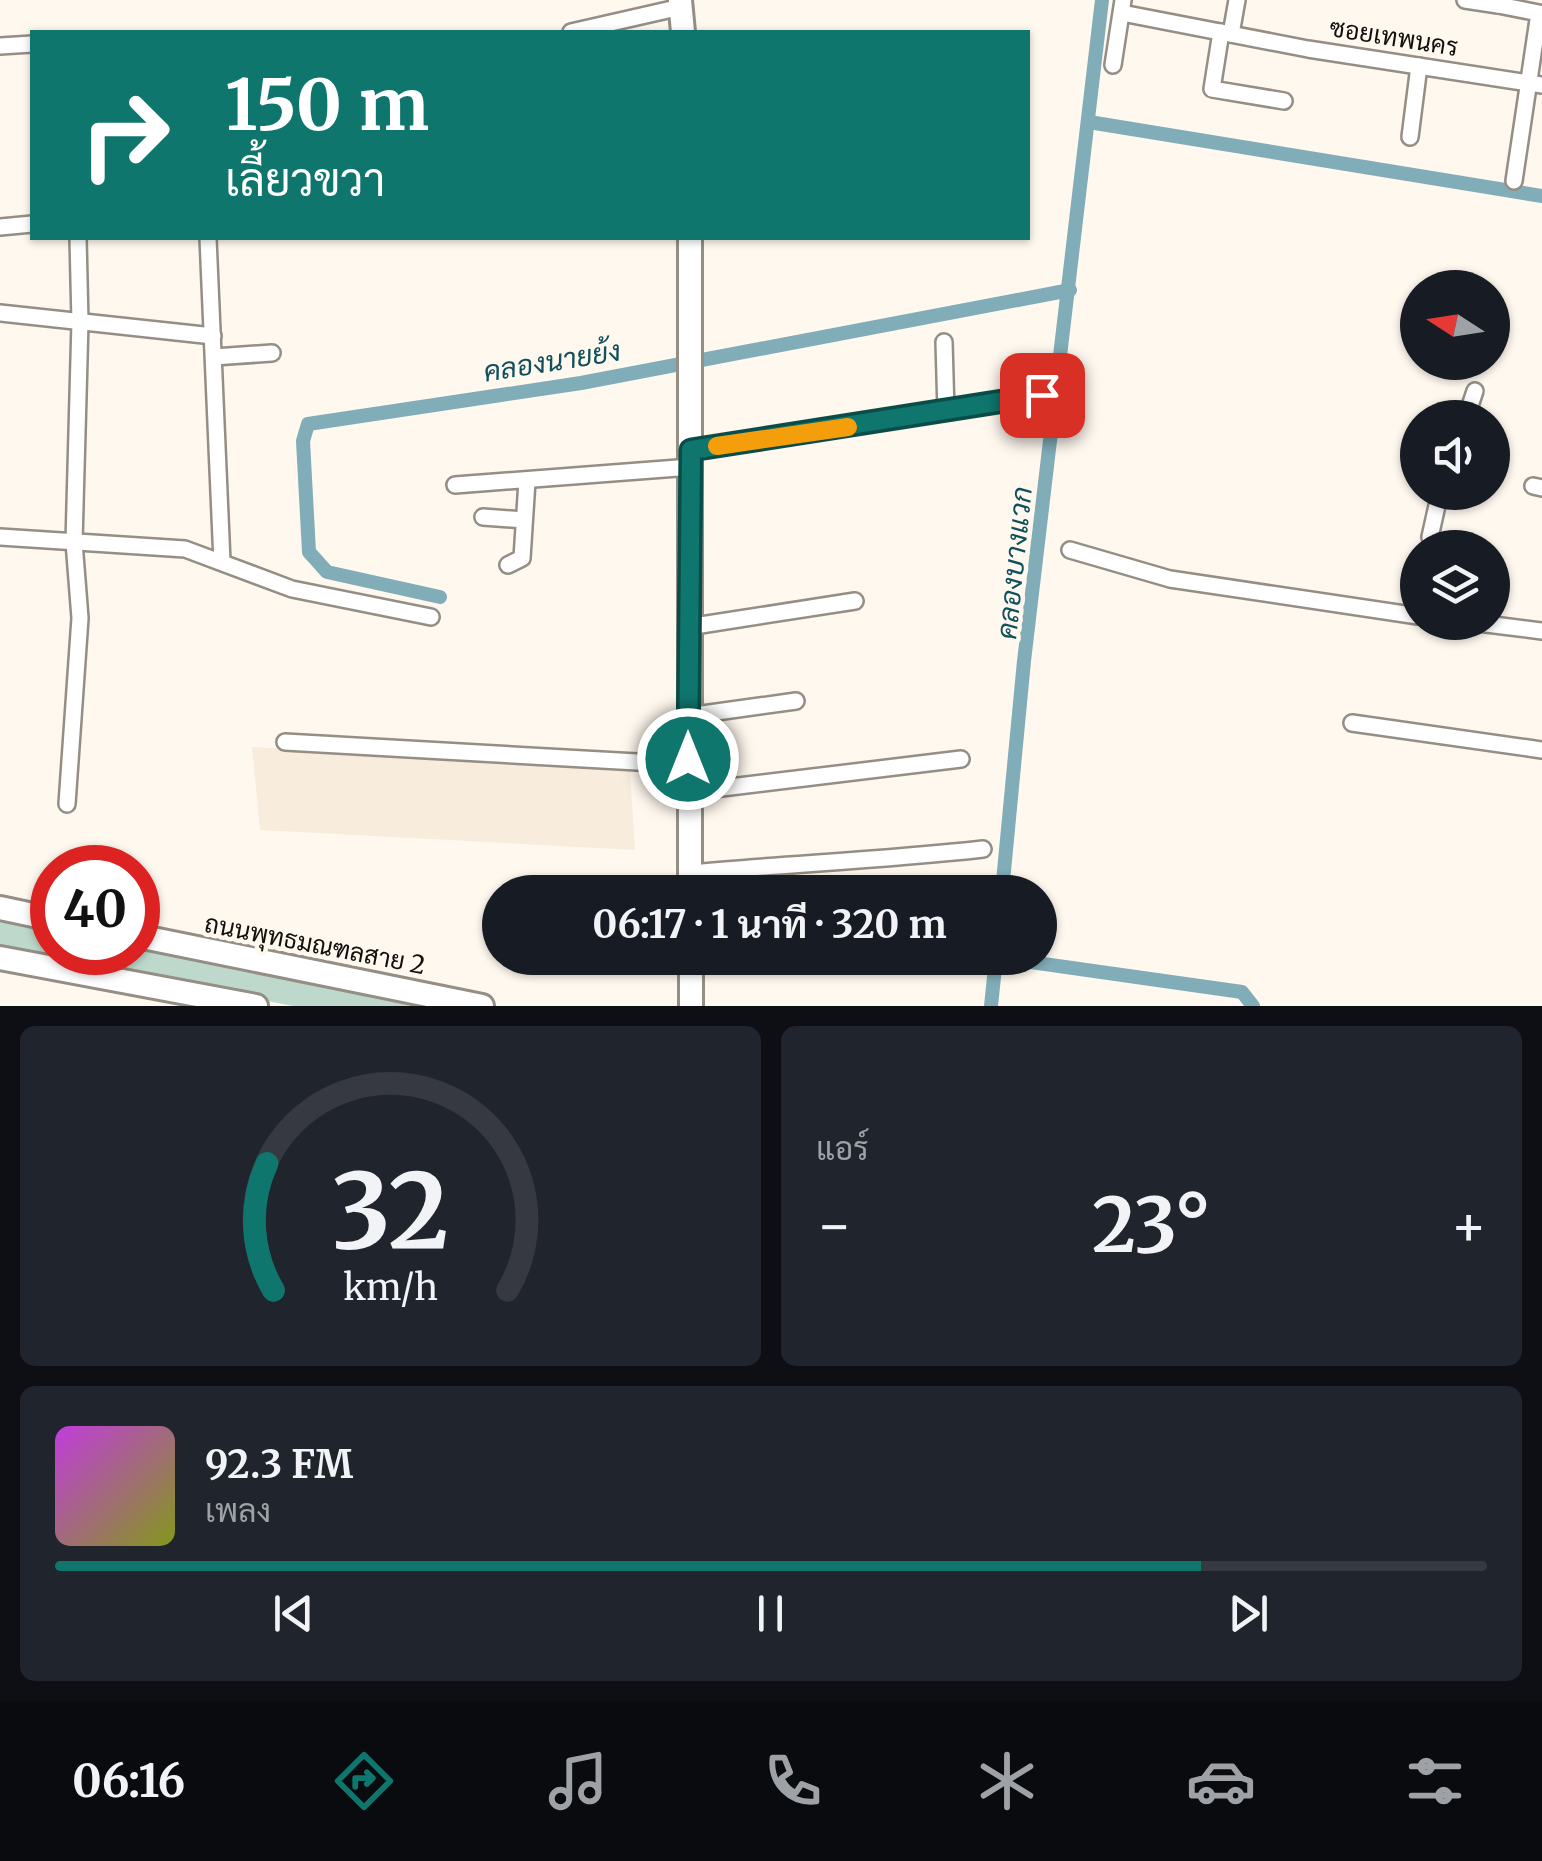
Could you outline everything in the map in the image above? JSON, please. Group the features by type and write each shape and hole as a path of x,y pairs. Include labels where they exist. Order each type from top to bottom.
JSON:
{"street":[{"path":"1237,0 1212,90 1284,101"},
{"path":"1465,0 1540,6 1534,84 1514,181"},
{"path":"579,30 681,3 683,30"},
{"path":"1113,65 1122,7"},
{"name":"ซอยเทพนคร","path":"1122,7 1226,33 1534,84"},
{"path":"0,46 30,44"},
{"path":"1410,137 1420,66"},
{"path":"0,227 30,224"},
{"path":"67,804 80,618 74,542 80,322 78,240"},
{"path":"208,240 222,562"},
{"path":"690,240 690,875"},
{"path":"0,313 213,336"},
{"path":"944,342 946,412"},
{"path":"214,357 272,353"},
{"path":"1472,400 1475,391"},
{"path":"455,485 527,480 691,458 1042,395"},
{"path":"508,565 522,558 527,480"},
{"path":"483,517 524,520"},
{"path":"0,537 185,549 292,590 430,617"},
{"path":"1070,550 1170,579 1400,613"},
{"path":"688,627 855,601"},
{"path":"1510,628 1542,632"},
{"path":"688,716 796,700"},
{"path":"1352,723 1542,750"},
{"path":"285,742 636,762 688,759"},
{"path":"688,792 961,758"},
{"path":"736,875 810,862 849,864 982,848"},
{"path":"0,908 30,914"},
{"name":"ถนนพุทธมณฑลสาย 2","path":"160,940 482,1006"},
{"path":"0,958 256,1006"},
{"path":"690,975 691,1006"}],"shaded area":[{"path":"252,747 630,770 635,850 260,830"}],"green space":[{"path":"0,918 30,924 30,955 0,949"},
{"path":"160,949 450,1006 293,1006 133,975 160,975"}],"waterway":[{"name":"คลองบางแวก","path":"1004,875 1024,661 1102,0"},
{"path":"1089,122 1542,196"},
{"name":"คลองนายย้ง","path":"440,597 327,572 309,552 303,441 308,424 581,383 1070,290"},
{"path":"1057,966 1242,992 1253,1006"},
{"name":"คลองบางแวก","path":"991,1006 994,975"}],"slow traffic":[{"path":"717,446 848,427"}],"route":[{"path":"688,759 691,450 1042,395"}]}
